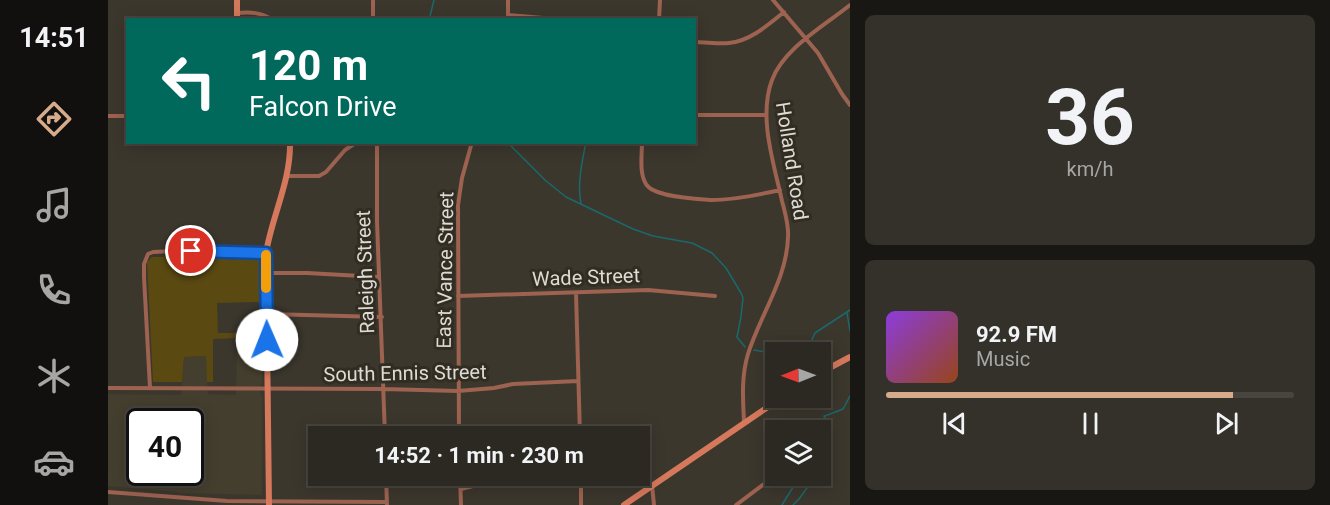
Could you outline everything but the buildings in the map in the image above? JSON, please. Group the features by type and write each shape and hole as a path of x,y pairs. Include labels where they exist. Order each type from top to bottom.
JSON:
{"street":[{"path":"237,0 237,16 256,12 270,18"},
{"path":"373,0 373,18"},
{"path":"508,0 508,15 543,18"},
{"path":"660,0 660,18"},
{"path":"773,0 818,53 850,105"},
{"name":"Holland Road","path":"744,422 742,380 748,353 772,297 785,257 788,237 769,142 766,96 780,62 806,38 850,5"},
{"path":"696,42 738,41 752,36 784,12"},
{"path":"696,115 766,115"},
{"path":"108,116 126,116"},
{"path":"268,503 266,253 287,176 290,144"},
{"path":"287,176 319,176 354,144"},
{"name":"Raleigh Street","path":"377,144 385,426"},
{"name":"East Vance Street","path":"459,426 458,205 462,178 471,144"},
{"path":"642,144 642,174 651,189 661,193 712,200 780,190"},
{"path":"150,388 144,271 148,254 174,251 266,253"},
{"path":"266,273 379,277"},
{"name":"Wade Street","path":"458,296 648,291 715,296"},
{"path":"576,293 580,426"},
{"path":"267,314 382,317"},
{"path":"831,367 850,357"},
{"name":"South Ennis Street","path":"108,388 458,391 513,384 578,381"},
{"path":"624,505 766,408"},
{"path":"736,505 765,483"},
{"path":"652,485 654,505"},
{"path":"108,492 268,503 387,503 386,486"},
{"path":"461,486 461,505"},
{"path":"461,489 473,486"},
{"path":"581,486 581,505"}],"shaded area":[{"path":"202,256 259,259 260,302 217,303 218,333 236,333 236,338 213,339 213,382 207,382 206,356 184,357 182,382 153,382 147,262 152,257"},
{"path":"237,338 262,338 260,394 262,396 262,495 179,493 108,486 108,394 181,395 184,357 206,356 208,394 236,395"}],"waterway":[{"path":"430,18 434,0"},
{"path":"509,144 545,180 566,197 633,229 653,236 692,243 712,253 726,268 743,298 737,337 745,347"},
{"path":"581,204 580,181 586,144"},
{"path":"811,342 815,333 850,310"},
{"path":"847,313 850,331"},
{"path":"754,350 765,352"},
{"path":"824,420 825,416 843,409 850,396"},
{"path":"824,416 825,420"},
{"path":"782,505 794,486"},
{"path":"793,505 809,486"}],"slow traffic":[{"path":"266,255 266,288"}],"route":[{"path":"191,251 266,253 267,340"}]}
